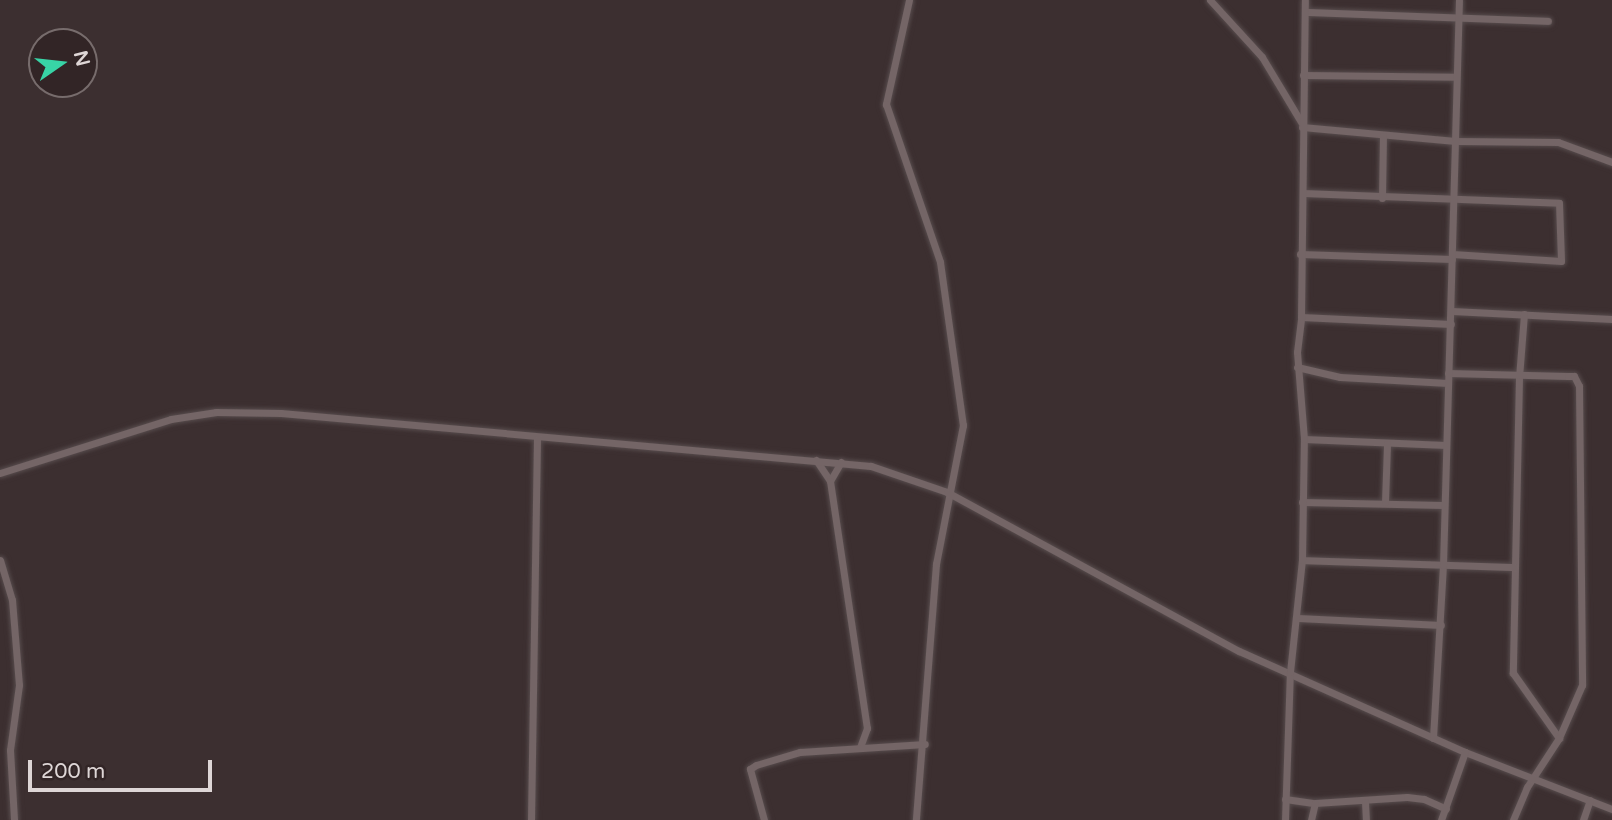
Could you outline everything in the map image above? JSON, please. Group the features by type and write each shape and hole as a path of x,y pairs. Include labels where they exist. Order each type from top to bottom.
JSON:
{"street":[{"path":"909,0 886,104 944,282 963,425 947,492 936,564 925,744 916,820"},
{"path":"1210,0 1262,57 1301,125"},
{"path":"1284,820 1290,672 1298,618 1302,560 1304,439 1297,367 1301,317 1301,125 1305,0"},
{"path":"1433,738 1441,625 1459,0"},
{"path":"1305,12 1548,21"},
{"path":"1303,75 1456,77"},
{"path":"1301,125 1383,136 1455,141 1558,142 1612,162"},
{"path":"1382,198 1383,136"},
{"path":"1300,254 1560,261 1561,242 1559,203 1303,193"},
{"path":"1452,311 1612,319"},
{"path":"1524,314 1519,377 1513,673 1559,738"},
{"path":"1301,317 1451,324"},
{"path":"1297,367 1340,377 1448,383"},
{"path":"1448,373 1519,377 1574,376 1579,386 1582,685 1559,738 1513,820"},
{"path":"0,473 171,419 216,412 281,413 537,439 841,462 895,471 947,492 1239,651 1465,752 1612,809"},
{"path":"531,820 537,439"},
{"path":"1304,439 1446,445"},
{"path":"1385,502 1387,443"},
{"path":"816,460 830,481 867,728 860,747"},
{"path":"830,481 841,462"},
{"path":"1302,502 1443,505"},
{"path":"0,560 12,600 19,685 10,750 16,819"},
{"path":"1302,560 1515,568"},
{"path":"1298,618 1441,625"},
{"path":"764,820 750,769 800,752 925,744"},
{"path":"1441,820 1465,752"},
{"path":"1285,799 1315,803 1424,799 1446,809"},
{"path":"1583,820 1590,800"},
{"path":"1365,802 1366,820"},
{"path":"1311,820 1315,803"}]}
